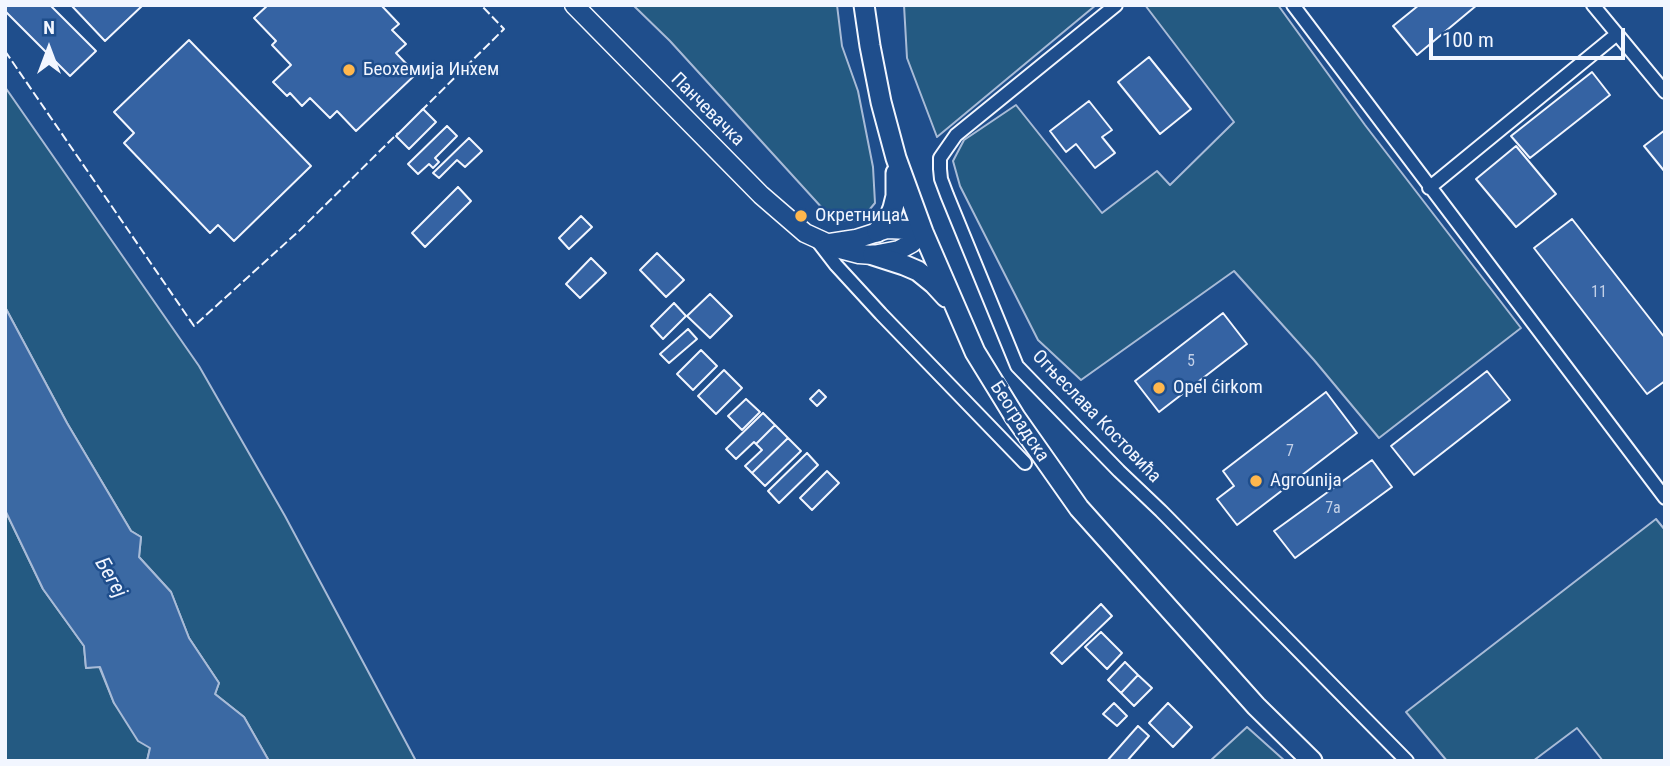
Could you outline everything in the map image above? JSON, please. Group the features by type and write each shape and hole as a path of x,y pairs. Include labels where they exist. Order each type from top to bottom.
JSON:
{"main road":[{"name":"Београдска","path":"864,5 879,91 896,158 953,304 988,375 1079,508 1256,705 1312,761"},
{"path":"877,232 885,225 893,208 896,196 896,158"},
{"path":"873,255 918,271 953,304"}],"street":[{"name":"Панчевачка","path":"574,5 761,195 793,224 822,241 836,265 1025,463"},
{"name":"Огњеслава Костовића","path":"1116,5 956,135 940,158 941,179 947,195 1017,366 1407,761"},
{"path":"1293,5 1665,498"},
{"path":"1594,5 1665,92"},
{"path":"1429,188 1618,34"},
{"path":"822,241 856,239 895,229 923,232"},
{"path":"822,241 849,252 873,255 899,250 912,243 923,232"}],"shaded area":[{"path":"633,5 837,5 842,46 858,91 873,167 875,203 860,221 834,221 670,41"},
{"path":"904,5 1096,5 937,137 907,58"},
{"path":"1145,5 1278,5 1365,125 1521,328 1379,438 1234,271 1081,380 1038,340 960,186 953,161 964,140 1016,105 1102,213 1157,171 1170,185 1234,122"},
{"path":"5,87 199,366 285,516 416,761 269,761 244,717 215,694 219,683 189,638 171,592 139,557 141,537 131,531 67,423 5,307"},
{"path":"5,510 43,589 84,646 86,668 99,666 114,703 150,748 147,761 5,761"},
{"path":"1656,519 1665,530 1665,761 1603,761 1577,728 1533,761 1447,761 1406,712"},
{"path":"1247,727 1285,761 1210,761"}],"water":[{"name":"Бегеј","path":"5,307 67,423 131,531 141,537 139,557 171,592 189,638 219,683 215,694 244,717 269,761 147,761 150,748 138,741 114,703 100,667 86,668 84,646 43,589 5,510"}],"building":[{"path":"5,5 50,5 96,51 70,76 5,11"},
{"path":"71,5 143,5 105,41"},
{"name":"Беохемија Инхем","path":"268,5 381,5 399,24 392,30 406,44 396,53 416,74 356,131 337,111 330,118 310,98 302,106 290,93 287,96 273,82 291,65 272,45 276,41 254,18"},
{"path":"1419,5 1477,5 1417,55 1393,26"},
{"path":"189,40 311,166 234,241 218,225 210,233 124,143 134,133 114,112"},
{"path":"1149,57 1191,109 1160,134 1118,82"},
{"path":"1592,72 1610,95 1530,158 1511,136"},
{"path":"1089,101 1112,130 1102,137 1115,153 1095,168 1076,144 1066,152 1050,131"},
{"path":"423,109 436,122 409,149 396,136"},
{"path":"447,126 457,136 435,158 439,162 433,168 429,164 418,174 408,164"},
{"path":"1665,130 1665,172 1644,146"},
{"path":"469,138 482,151 465,167 457,160 439,178 433,173"},
{"path":"1516,146 1556,194 1516,227 1476,179"},
{"path":"458,187 471,201 425,247 412,233"},
{"path":"581,216 592,227 569,249 559,238"},
{"path":"1572,219 1665,338 1665,381 1647,394 1534,248"},
{"path":"657,253 684,280 666,297 640,270"},
{"path":"591,258 606,273 580,298 566,284"},
{"path":"710,294 732,316 710,338 687,316"},
{"path":"674,303 686,316 663,339 651,326"},
{"path":"1223,313 1247,344 1159,412 1135,381"},
{"path":"688,329 697,339 669,363 660,354"},
{"path":"701,350 717,366 693,390 677,374"},
{"path":"724,370 742,388 716,414 698,396"},
{"path":"1487,371 1510,400 1414,475 1391,446"},
{"path":"819,390 826,397 817,406 810,399"},
{"path":"1326,392 1357,433 1237,525 1217,499 1234,486 1223,471"},
{"path":"746,399 760,412 742,430 728,416"},
{"path":"763,413 775,425 736,459 726,449"},
{"path":"775,425 788,438 752,473 745,466 762,450 756,444"},
{"path":"788,438 801,451 765,486 752,473"},
{"path":"807,453 818,465 779,503 768,491"},
{"path":"1372,460 1392,487 1295,558 1274,531"},
{"path":"827,471 839,483 812,510 800,498"},
{"path":"1101,604 1112,616 1062,664 1051,653"},
{"path":"1101,632 1122,653 1107,669 1085,647"},
{"path":"1125,662 1138,675 1121,693 1108,680"},
{"path":"1138,675 1152,688 1134,706 1121,693"},
{"path":"1114,703 1127,716 1117,726 1103,714"},
{"path":"1168,703 1192,727 1173,747 1149,723"},
{"path":"1138,726 1149,736 1127,761 1107,761"}],"fence":[{"path":"421,111 504,29 481,5"},
{"path":"5,51 194,326 300,230 398,133"}],"place":[{"name":"Беохемија Инхем","path":"349,70"},
{"name":"Окретница","path":"801,216"},
{"name":"Opel ćirkom","path":"1159,388"},
{"name":"Agrounija","path":"1256,481"}]}
